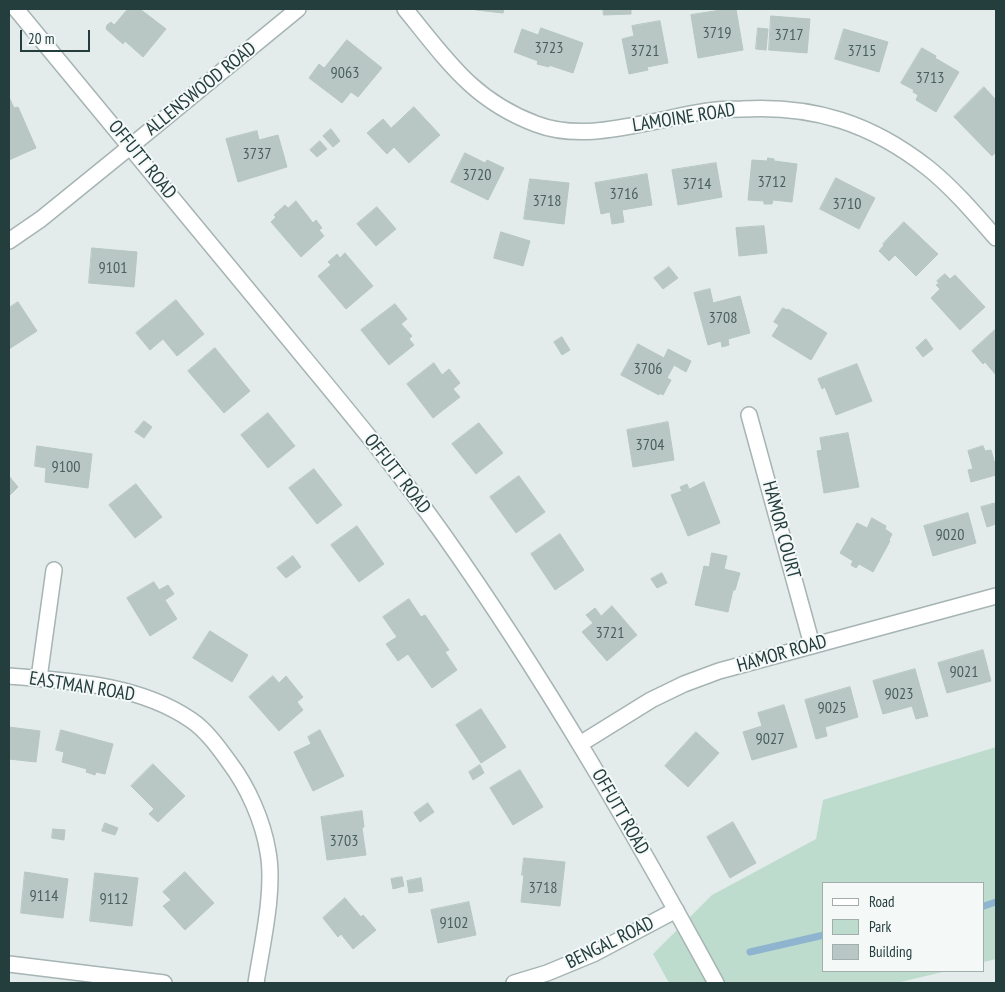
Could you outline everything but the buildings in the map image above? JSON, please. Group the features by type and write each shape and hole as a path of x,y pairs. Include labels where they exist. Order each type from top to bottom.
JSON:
{"street":[{"name":"OFFUTT ROAD","path":"16,9 131,146 442,532 494,609 580,744 624,817 716,983"},
{"name":"ALLENSWOOD ROAD","path":"9,241 41,219 298,9"},
{"name":"LAMOINE ROAD","path":"405,9 459,75 481,95 509,113 538,125 571,132 603,131 709,110 760,108 808,111 852,123 894,144 928,168 960,198 996,238"},
{"name":"HAMOR COURT","path":"749,415 812,645"},
{"path":"39,678 54,570"},
{"name":"HAMOR ROAD","path":"580,744 651,700 684,684 719,671 996,596"},
{"name":"EASTMAN ROAD","path":"9,676 39,678 118,689 158,702 192,721 218,747 241,778 256,810 268,852 270,894 256,983"},
{"name":"BENGAL ROAD","path":"514,983 547,973 593,954 676,910"},
{"path":"9,964 164,983"}],"green space":[{"path":"996,747 996,959 985,962 985,882 822,882 822,972 943,972 896,983 669,983 653,954 712,895 816,839 823,800"}],"waterway":[{"path":"985,906 996,902"},
{"path":"750,952 822,935"}]}
